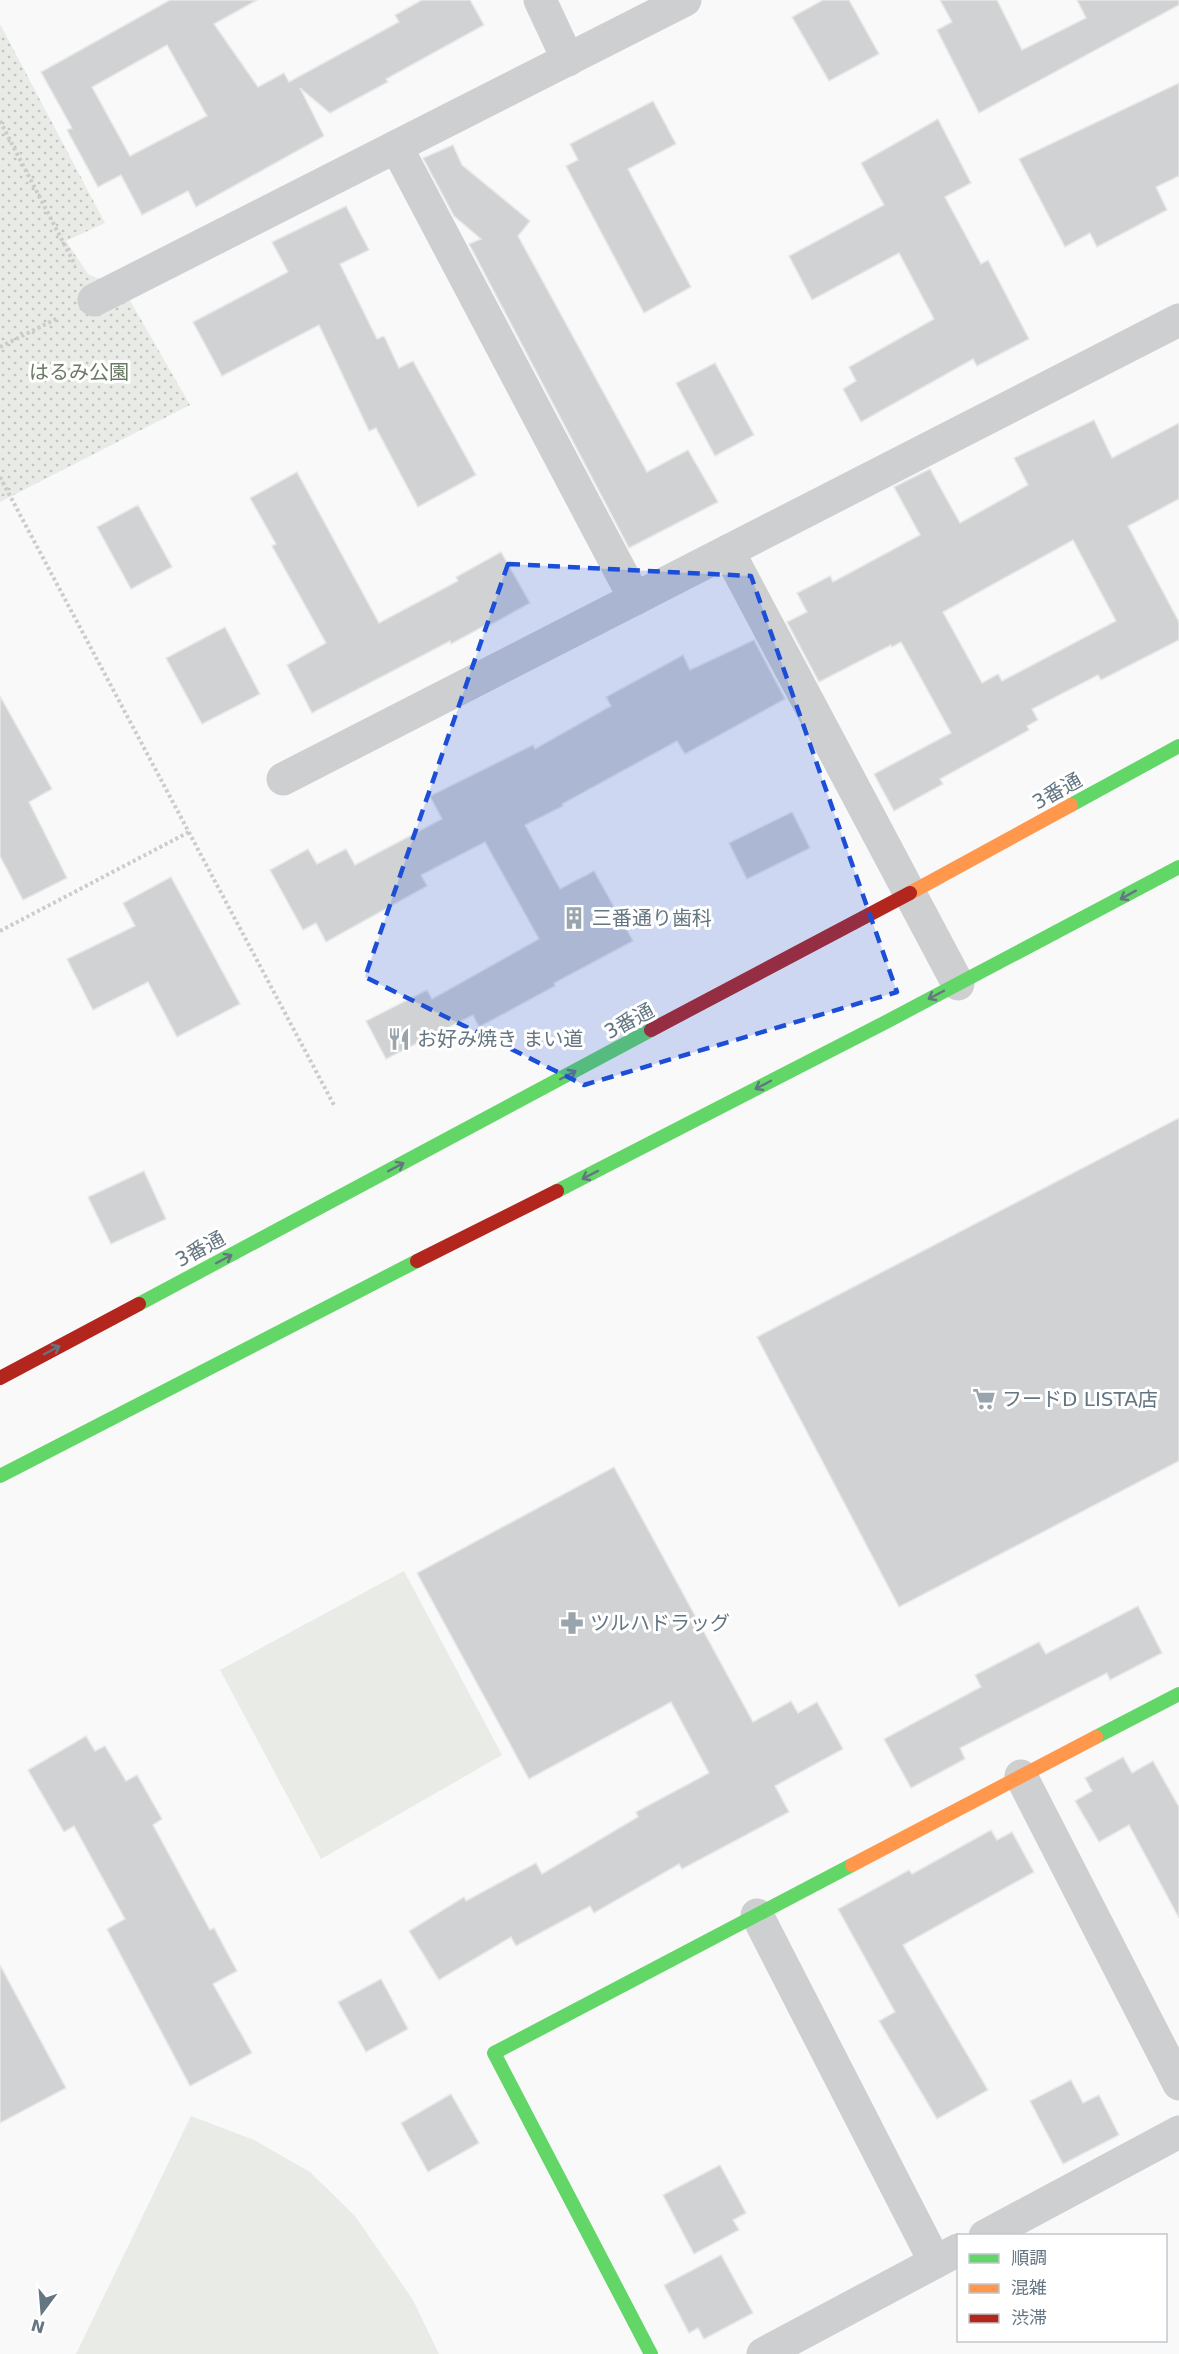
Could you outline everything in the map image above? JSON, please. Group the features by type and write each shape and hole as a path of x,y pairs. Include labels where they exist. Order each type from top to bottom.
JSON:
{"street":[{"path":"540,0 568,60"},
{"path":"94,300 686,0"},
{"path":"397,148 635,599"},
{"path":"283,779 1179,320"},
{"path":"728,551 957,984"},
{"name":"3番通","path":"0,1378 909,893 1179,746"},
{"path":"0,1476 603,1169 1071,927 1179,867"},
{"path":"651,2354 494,2053 1179,1694"},
{"path":"1021,1776 1179,2084"},
{"path":"758,1915 947,2256 763,2354"},
{"path":"987,2234 1179,2132"}],"path":[{"path":"0,121 94,300 0,347"},
{"path":"0,477 335,1107"},
{"path":"0,931 189,832"}],"highlighted area":[{"path":"508,564 751,576 897,992 584,1085 365,977"}],"green space":[{"name":"はるみ公園","path":"0,24 105,223 66,241 88,274 124,290 190,405 0,502"},
{"path":"404,1571 502,1755 321,1859 220,1670"},
{"path":"191,2116 254,2140 310,2172 355,2216 413,2300 439,2354 76,2354"}],"building":[{"path":"170,0 257,0 214,24 258,87 284,73 289,82 399,22 395,15 422,0 470,0 484,25 386,79 388,82 330,113 300,88 324,136 196,207 188,191 142,215 121,175 98,187 67,130 72,128 41,72","holes":["167,45 207,116 130,156 92,87"]},
{"path":"823,0 849,0 879,54 829,81 792,17"},
{"path":"940,0 997,0 1022,50 1086,18 1077,0 1179,0 1179,5 979,113 937,30 952,22"},
{"path":"1179,83 1179,176 1156,187 1167,210 1097,247 1090,233 1065,247 1019,159"},
{"path":"653,101 676,144 628,169 691,287 644,313 566,166 578,160 570,144"},
{"path":"938,119 971,183 945,197 981,264 988,260 1029,339 977,366 973,359 861,422 843,389 856,381 849,367 934,319 899,253 812,300 789,256 884,205 861,163"},
{"path":"453,145 462,165 530,221 518,236 647,472 688,450 718,502 629,548 469,244 481,239 454,216 423,158"},
{"path":"346,206 369,250 340,264 377,339 384,336 399,368 413,361 476,475 418,507 376,428 369,431 319,325 222,376 193,322 288,272 272,242"},
{"path":"715,363 754,435 715,456 676,383"},
{"path":"1094,420 1112,458 1179,423 1179,499 1128,526 1179,622 1179,640 1101,680 1098,675 1032,709 1038,720 1027,726 1029,730 940,779 943,784 894,811 874,774 951,733 901,642 819,682 787,622 807,612 797,593 830,576 833,582 920,535 894,487 930,469 960,523 1028,485 1014,458","holes":["1073,540 1116,621 1002,681 998,674 982,683 943,612"]},
{"path":"297,472 379,623 458,581 456,577 501,552 530,603 485,628 484,626 451,644 450,641 312,713 287,665 326,643 272,546 276,544 250,498"},
{"path":"138,505 172,567 131,589 97,527"},
{"path":"225,627 260,694 202,724 166,658"},
{"path":"754,640 785,699 685,754 677,741 525,825 560,889 594,871 633,941 554,983 555,986 479,1027 473,1015 386,1059 366,1021 427,990 432,999 539,939 485,842 421,875 427,886 326,942 316,923 303,930 270,870 308,849 317,864 346,849 355,865 442,819 430,796 533,745 535,749 611,706 606,697 683,655 690,670"},
{"path":"0,696 52,789 29,802 67,878 23,900 0,856"},
{"path":"792,812 810,848 747,879 729,843"},
{"path":"171,877 240,1004 177,1037 148,982 93,1010 67,959 135,926 123,903"},
{"name":"フードD LISTA店","path":"1179,1118 1179,1461 899,1607 757,1337"},
{"path":"144,1171 166,1219 111,1244 88,1197"},
{"name":"ツルハドラッグ","path":"614,1467 753,1722 791,1701 798,1713 817,1702 843,1749 775,1786 789,1812 682,1869 679,1864 594,1913 590,1906 516,1946 511,1937 439,1980 409,1931 464,1897 466,1901 536,1863 542,1874 638,1817 636,1812 709,1773 671,1702 529,1779 417,1573"},
{"path":"1138,1606 1162,1653 1110,1680 1107,1673 960,1748 965,1759 911,1788 884,1739 981,1687 975,1675 1039,1642 1046,1654"},
{"path":"86,1736 95,1751 105,1746 126,1781 137,1775 162,1819 153,1825 210,1930 214,1928 237,1971 213,1984 252,2053 190,2086 107,1929 125,1919 74,1826 64,1832 28,1770"},
{"path":"1123,1757 1132,1773 1153,1761 1179,1807 1179,1918 1129,1825 1099,1842 1075,1801 1092,1791 1085,1778"},
{"path":"991,1830 997,1840 1012,1832 1034,1872 903,1945 988,2090 937,2119 879,2021 895,2012 838,1909 909,1870 912,1874"},
{"path":"0,1965 66,2088 0,2123"},
{"path":"381,1979 408,2029 366,2052 338,2002"},
{"path":"1071,2080 1083,2103 1099,2095 1119,2135 1063,2164 1030,2101"},
{"path":"451,2094 479,2143 428,2172 401,2123"},
{"path":"720,2165 746,2213 733,2220 739,2230 694,2254 663,2195"},
{"path":"721,2255 753,2313 704,2339 698,2328 689,2333 664,2285"}],"traffic: fast":[{"path":"1071,805 1179,746"},
{"path":"557,1191 886,1022 1179,867"},
{"path":"139,1304 651,1030"},
{"path":"0,1476 417,1261"},
{"path":"1096,1737 1179,1694"},
{"path":"651,2354 494,2053 852,1865"}],"traffic: slow":[{"path":"910,893 1071,805"},
{"path":"852,1865 1096,1737"}],"traffic: jam":[{"path":"651,1030 910,893"},
{"path":"417,1261 557,1191"},
{"path":"0,1378 139,1304"}],"place":[{"name":"三番通り歯科","path":"574,918"},
{"name":"お好み焼き まい道","path":"399,1039"},
{"name":"フードD LISTA店","path":"984,1399"},
{"name":"ツルハドラッグ","path":"572,1623"}]}
